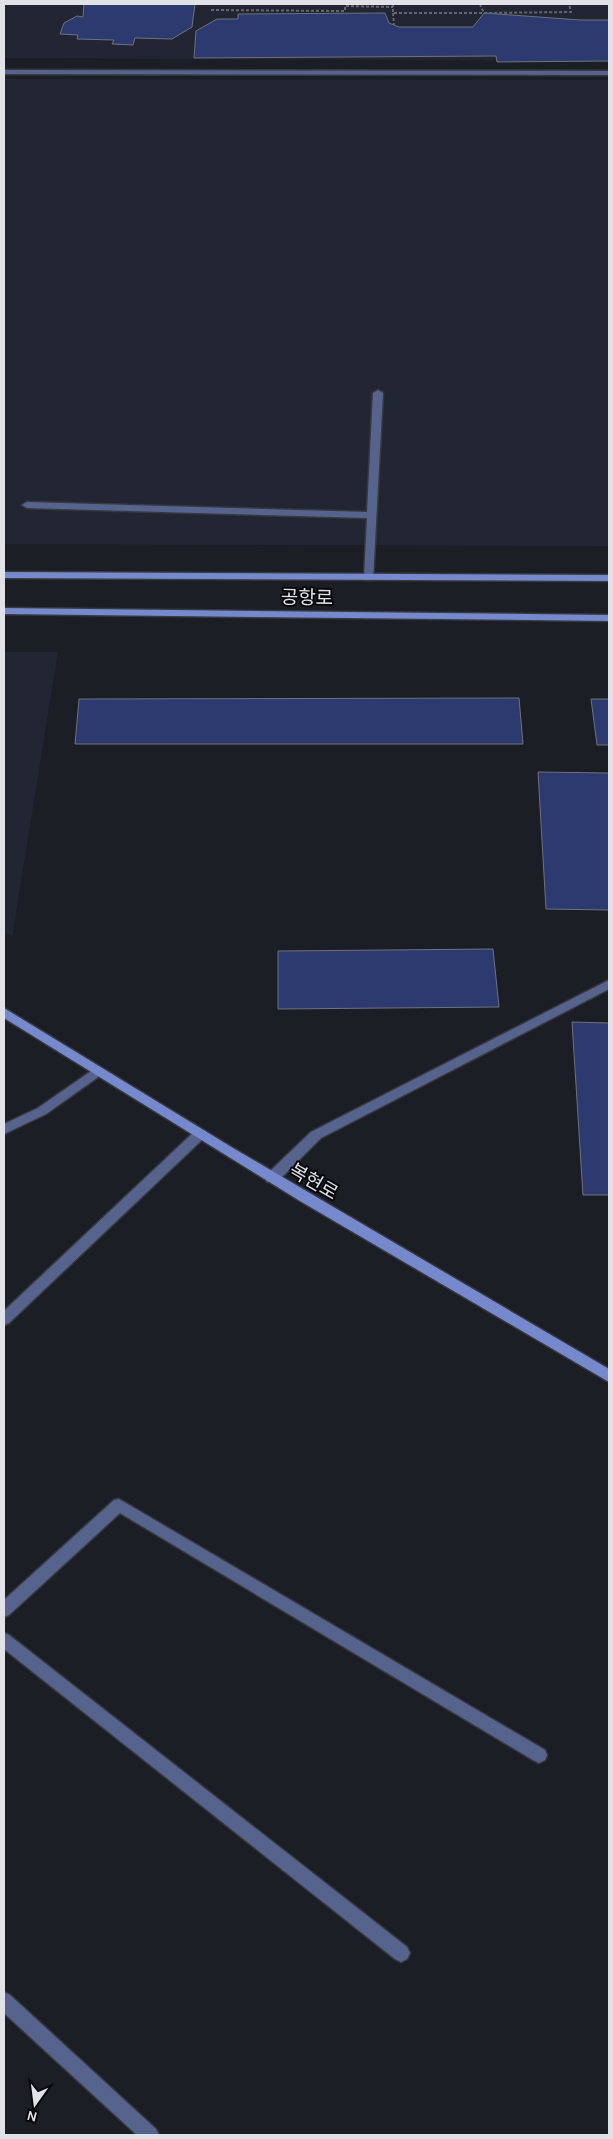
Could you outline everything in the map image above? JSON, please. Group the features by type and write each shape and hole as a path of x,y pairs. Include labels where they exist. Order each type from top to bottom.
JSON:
{"main road":[{"name":"공항로","path":"4,575 609,578"},
{"name":"공항로","path":"4,611 609,618"},
{"name":"복현로","path":"4,1012 97,1072 272,1178 609,1376"}],"street":[{"path":"4,72 609,73"},
{"path":"369,578 378,393"},
{"path":"27,505 372,515"},
{"path":"272,1178 316,1135 609,984"},
{"path":"4,1129 42,1111 97,1072"},
{"path":"4,1318 200,1134"},
{"path":"4,1610 119,1506 538,1755"},
{"path":"4,1640 401,1953"},
{"path":"4,2001 150,2135"}],"path":[{"path":"480,4 484,12"},
{"path":"393,13 571,12 569,4"},
{"path":"211,10 345,11 345,5 393,5 394,25"},
{"path":"523,16 525,12"}],"shaded area":[{"path":"4,4 609,4 609,61 4,58"},
{"path":"4,79 609,80 609,546 4,544"},
{"path":"4,652 58,652 12,937 4,932"}],"building":[{"path":"84,4 195,4 192,27 172,39 135,38 133,45 112,44 114,40 77,39 78,35 60,34 64,23 77,16 83,17"},
{"path":"385,13 389,23 399,27 473,27 484,13 580,20 609,20 609,61 497,62 496,56 194,58 196,31 217,19 238,19 238,14"},
{"path":"519,698 523,744 75,744 79,699"},
{"path":"591,699 609,699 609,745 597,745"},
{"path":"538,772 609,773 609,910 546,909"},
{"path":"493,949 499,1007 278,1009 278,951"},
{"path":"572,1022 609,1023 609,1195 583,1195"}]}
